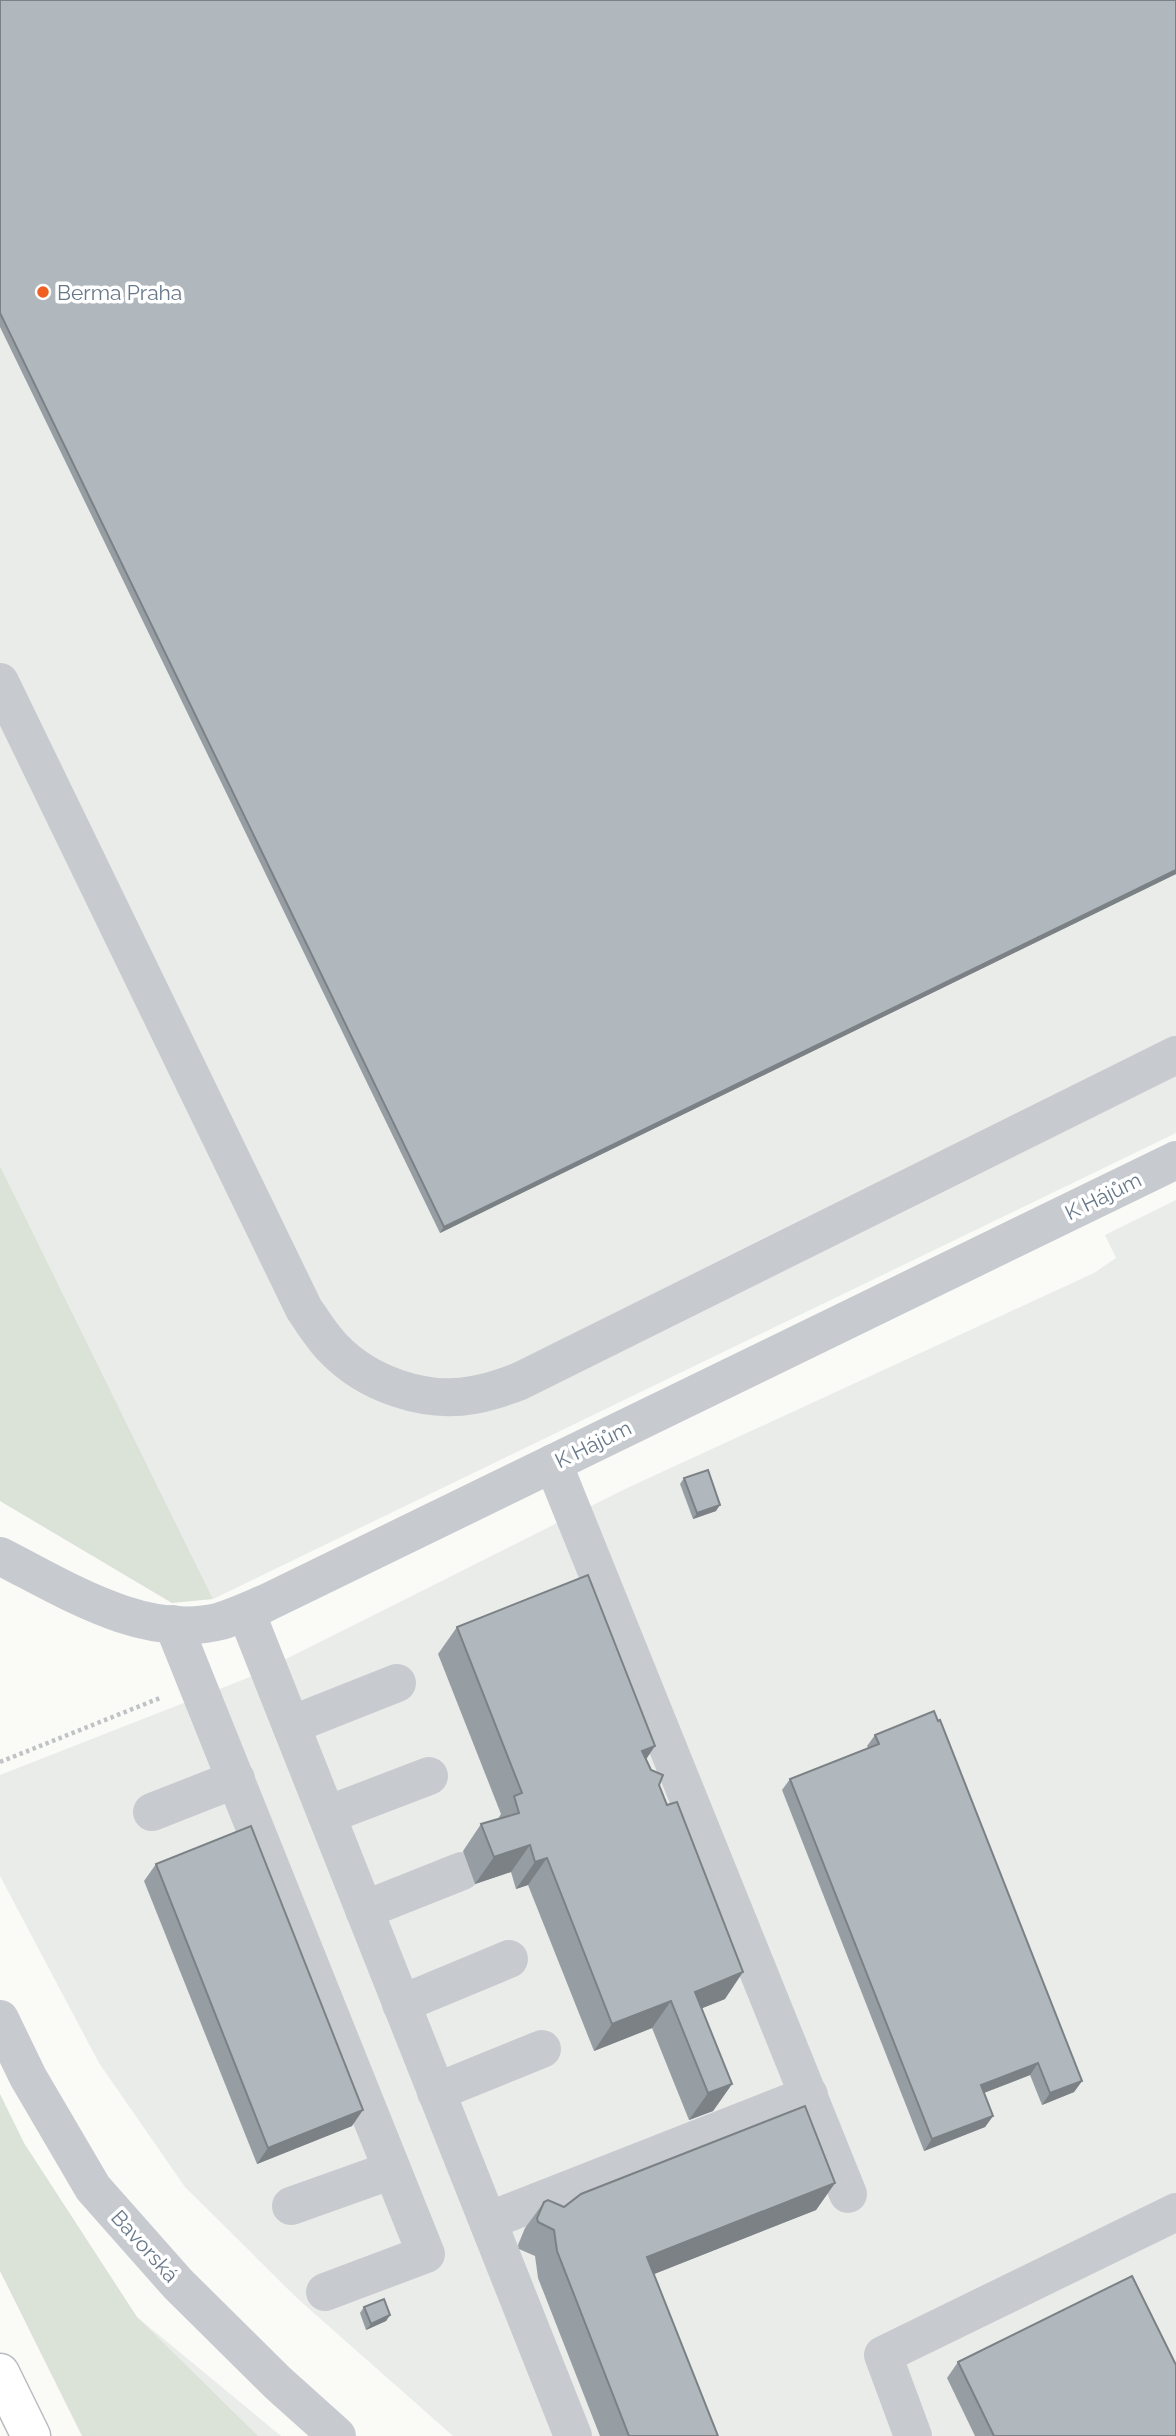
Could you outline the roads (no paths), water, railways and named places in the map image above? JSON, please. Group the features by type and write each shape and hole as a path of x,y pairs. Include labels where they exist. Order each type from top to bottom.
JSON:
{"highway":[{"path":"0,2373 31,2436"}],"street":[{"path":"0,682 304,1309 334,1349 366,1374 397,1388 432,1396 470,1396 494,1391 520,1381 1176,1055"},
{"name":"K Hájům","path":"0,1556 123,1616 173,1623 220,1621 246,1612 1176,1160"},
{"path":"553,1463 848,2194"},
{"path":"246,1612 573,2436"},
{"path":"173,1623 426,2254 325,2292"},
{"path":"291,1725 397,1683"},
{"path":"327,1815 429,1776"},
{"path":"152,1812 236,1779"},
{"path":"364,1910 463,1871"},
{"path":"401,2004 509,1959"},
{"name":"Bavorská","path":"0,2019 28,2077 93,2189 178,2284 278,2383 337,2436"},
{"path":"436,2092 542,2049"},
{"path":"488,2221 809,2095"},
{"path":"291,2206 392,2170"},
{"path":"913,2436 883,2356 1176,2212"}],"place":[{"name":"Berma Praha","path":"43,292"}]}
